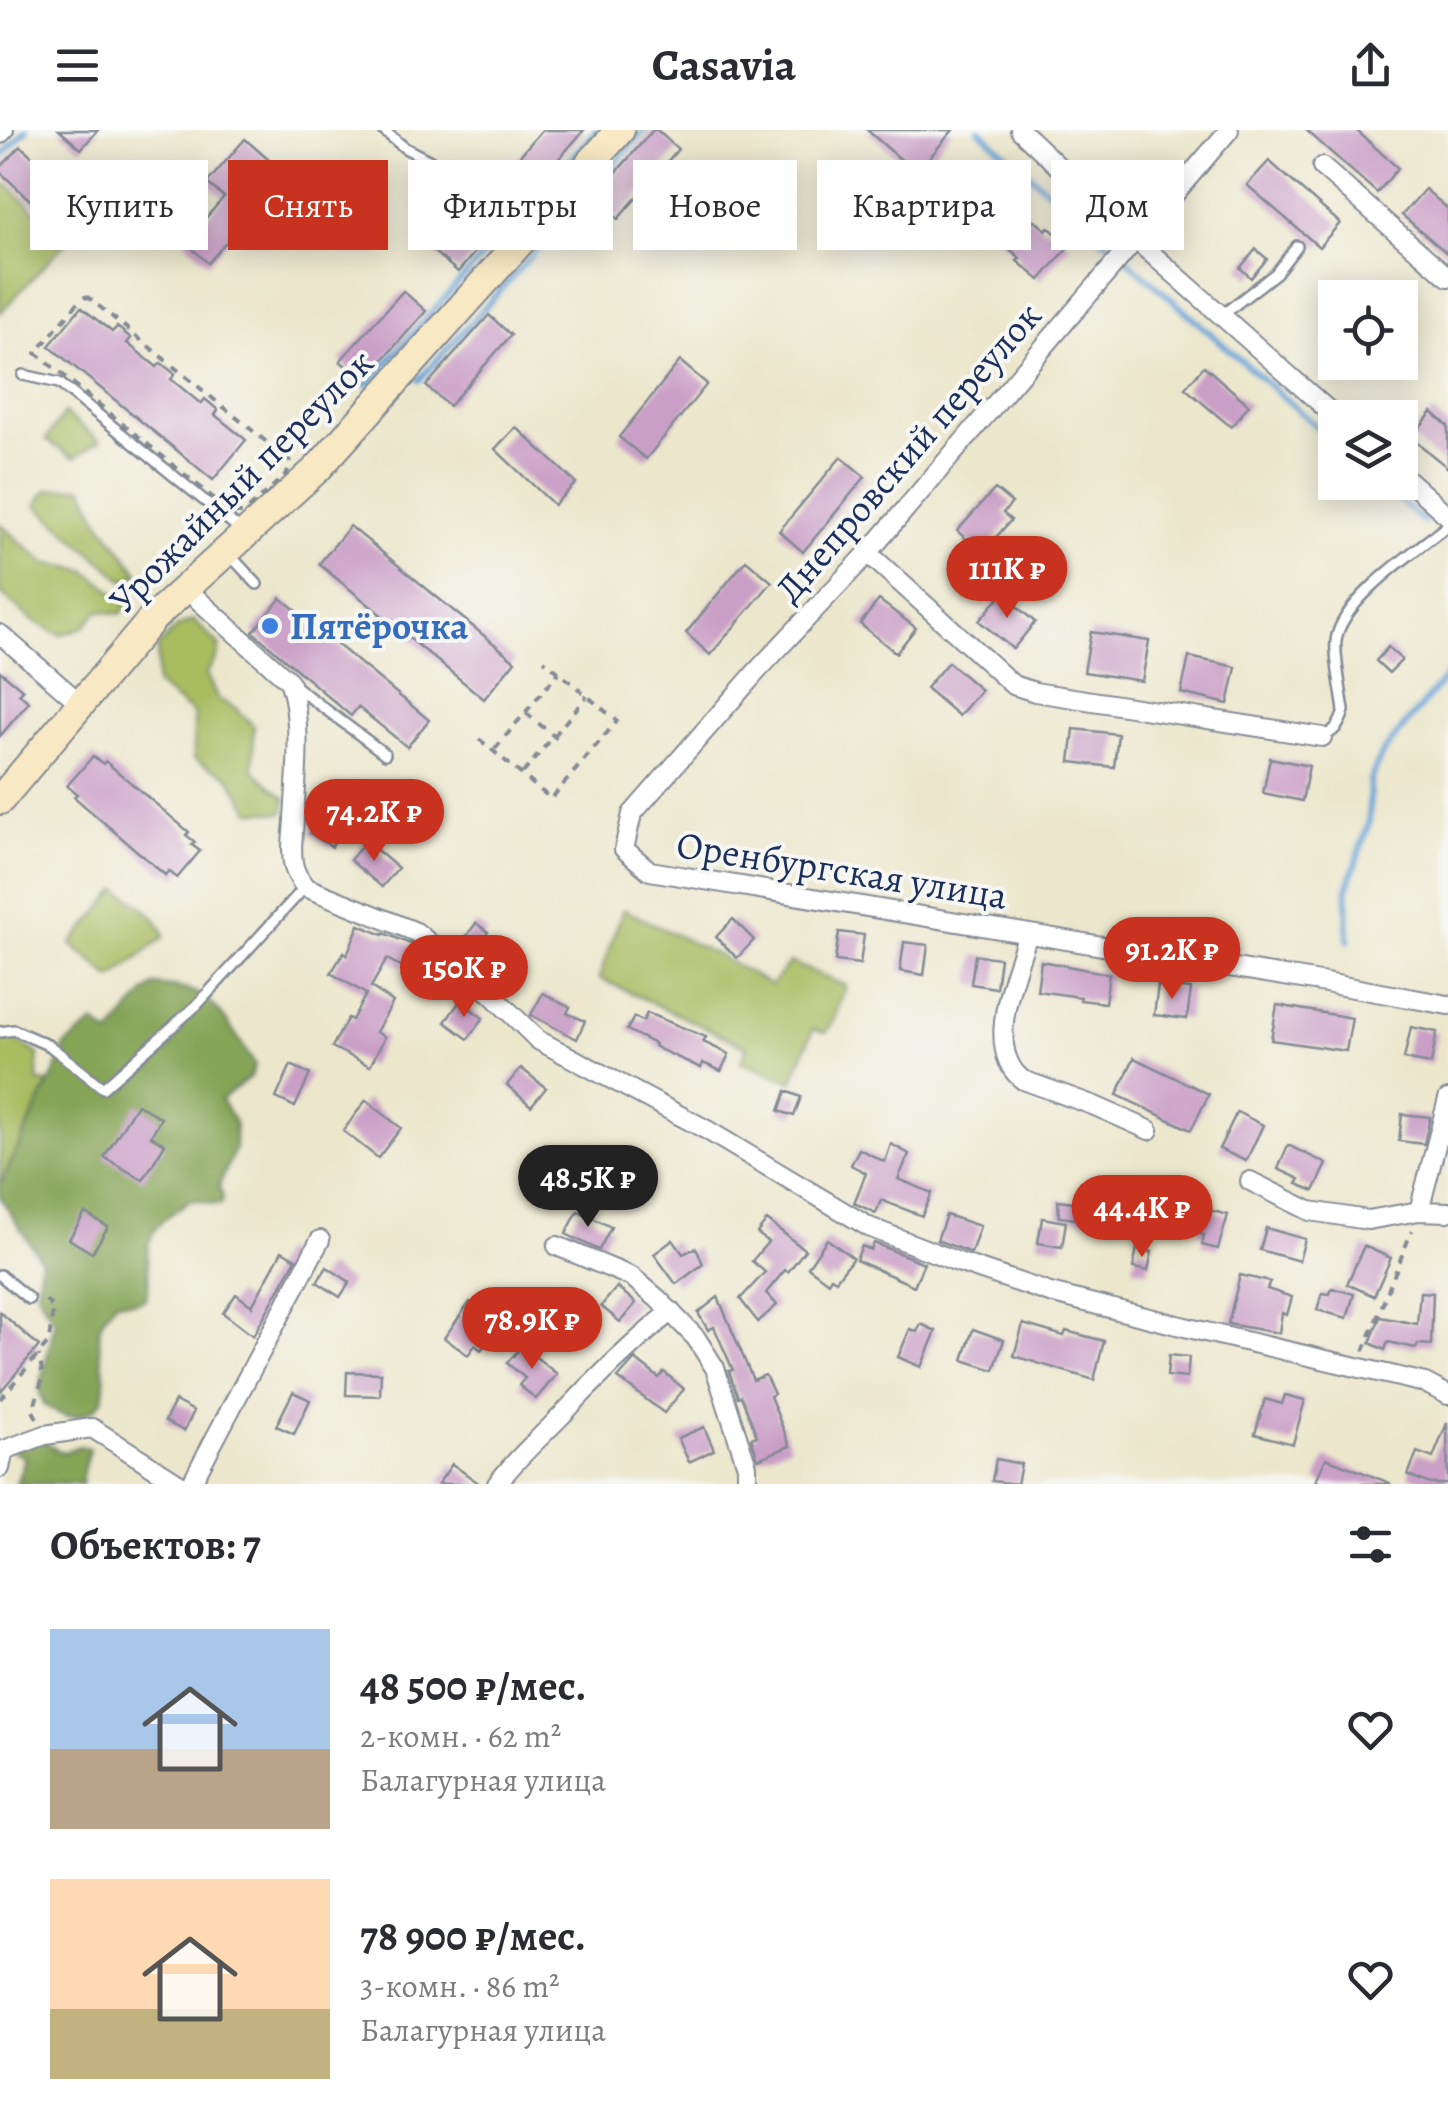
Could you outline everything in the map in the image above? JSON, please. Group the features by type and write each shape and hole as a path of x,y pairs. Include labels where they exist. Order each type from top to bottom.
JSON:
{"street":[{"name":"Урожайный переулок","path":"593,160 620,130"},
{"path":"1020,130 1052,160"},
{"name":"Днепровский переулок","path":"1184,182 1229,130"},
{"path":"1322,167 1448,278"},
{"name":"Урожайный переулок","path":"0,800 154,617 318,468 511,250"},
{"name":"Днепровский переулок","path":"632,814 757,671 868,553 1125,250"},
{"path":"1149,250 1318,401"},
{"path":"1418,489 1448,516"},
{"path":"868,553 1014,684 1035,692 1322,737"},
{"path":"187,588 289,681 296,719 292,854 294,870 305,887 416,932 491,994 538,1040 707,1130 869,1228 1050,1293 1425,1383 1448,1395"},
{"path":"0,634 81,704"},
{"name":"Оренбургская улица","path":"632,814 624,849 650,871 1448,1005"},
{"path":"1028,934 1002,1028 1014,1074 1148,1130"},
{"path":"1419,1211 1448,1099"},
{"path":"1250,1181 1310,1210 1368,1220 1419,1211 1448,1212"},
{"path":"191,1484 320,1240"},
{"path":"557,1246 632,1278 696,1338 715,1368 748,1466 747,1484"},
{"path":"496,1484 578,1396 670,1311"},
{"path":"0,1468 4,1450 45,1436 92,1428 180,1484"}],"lane":[{"path":"383,130 428,160"},
{"path":"1222,315 1276,272 1297,246"},
{"path":"23,375 60,383 236,543 257,584"},
{"path":"1322,737 1332,733 1344,711 1336,640 1344,620 1378,580 1448,525"},
{"path":"289,681 386,754"},
{"path":"0,1032 14,1030 50,1046 103,1088 197,1005 305,887"},
{"path":"0,1275 29,1300"}],"path":[{"path":"89,298 286,457 290,461 287,473 247,511 232,513 36,353 80,300 89,298"},
{"path":"480,739 551,799 606,734 616,721 544,660"},
{"path":"493,751 559,672"},
{"path":"522,774 587,696"},
{"path":"525,712 561,742"},
{"path":"1357,1367 1419,1211"},
{"path":"0,1399 49,1342 53,1308 44,1299 29,1300"},
{"path":"39,1355 43,1376 33,1411 45,1436"}],"green space":[{"path":"0,185 8,185 30,206 30,250 59,250 0,313"},
{"path":"64,413 100,441 74,458 46,440"},
{"path":"83,487 99,520 139,574 124,581 36,505 47,490"},
{"path":"0,524 45,563 85,570 129,604 120,614 98,611 84,627 60,635 32,620 0,593"},
{"path":"193,620 220,646 206,674 218,699 234,707 254,726 253,770 286,799 283,813 251,811 228,776 194,759 194,714 156,685 158,647 177,627"},
{"path":"118,889 152,916 164,937 112,979 71,944"},
{"path":"623,909 771,985 790,962 846,986 826,1033 813,1029 792,1082 741,1062 747,1047 599,978"},
{"path":"155,985 194,992 213,1005 255,1065 251,1076 221,1100 235,1122 235,1149 219,1186 221,1204 190,1201 158,1225 148,1247 149,1279 144,1300 117,1301 101,1324 103,1397 87,1413 64,1415 44,1404 39,1390 55,1322 37,1293 41,1260 0,1197 0,1185 65,1046 94,1023 110,1035"},
{"path":"14,1038 38,1054 38,1082 49,1083 0,1185 0,1041"},
{"path":"38,1436 61,1453 79,1446 89,1448 82,1484 16,1484 25,1458 13,1451"}],"building":[{"path":"59,130 98,130 81,149"},
{"path":"542,130 584,130 558,160 516,160"},
{"path":"653,130 678,149 669,160 633,160 633,202 618,219 613,215 613,176"},
{"path":"867,130 953,130 927,160 901,160"},
{"path":"1306,130 1356,130 1398,168 1377,193"},
{"path":"245,139 269,160 228,160 228,240 208,263 194,250 208,250 208,215 224,197 208,182"},
{"path":"21,146 36,160 30,160 30,200 0,172"},
{"path":"1269,161 1340,223 1319,247 1247,185"},
{"path":"1425,189 1448,209 1448,254 1402,215"},
{"path":"1031,217 1046,230 1051,229 1051,250 1066,250 1040,280 1017,261 1020,258 1011,250 1031,250"},
{"path":"1256,249 1267,259 1251,278 1240,268"},
{"path":"432,250 477,250 458,272"},
{"path":"403,291 426,311 364,381 340,361"},
{"path":"81,307 112,332 117,327 131,338 127,343 157,367 161,363 175,374 171,379 201,404 205,399 218,410 215,415 246,440 213,480 49,346"},
{"path":"489,315 511,335 449,406 426,386"},
{"path":"680,361 707,384 646,459 619,437"},
{"path":"1204,366 1249,405 1231,427 1185,388"},
{"path":"1432,412 1448,426 1448,468 1418,444 1418,429"},
{"path":"516,427 576,483 554,505 495,449"},
{"path":"841,457 865,477 803,552 779,531"},
{"path":"995,489 1012,503 1003,513 1011,520 982,553 957,531"},
{"path":"350,526 515,661 484,699 319,564"},
{"path":"746,560 772,582 710,655 686,633"},
{"path":"1002,594 1035,622 1013,649 979,621"},
{"path":"281,598 429,720 407,747 358,707 351,716 253,632"},
{"path":"879,600 916,628 896,653 860,624"},
{"path":"1091,632 1149,641 1142,681 1084,672"},
{"path":"1388,647 1402,660 1389,673 1376,661"},
{"path":"1189,657 1236,667 1228,704 1181,693"},
{"path":"948,662 981,690 959,716 926,688"},
{"path":"0,671 23,690 19,694 29,702 0,736"},
{"path":"1074,729 1118,734 1114,767 1070,762"},
{"path":"93,756 103,764 105,761 189,832 186,835 200,851 177,878 169,871 165,875 74,797 77,794 67,786"},
{"path":"1270,758 1309,766 1302,801 1263,793"},
{"path":"328,801 347,814 332,847 310,833"},
{"path":"366,841 398,868 382,887 350,860"},
{"path":"733,919 754,940 737,958 716,937"},
{"path":"476,923 488,932 472,954 460,945"},
{"path":"359,925 413,945 402,967 387,959 371,987 393,1002 376,1032 385,1037 370,1066 332,1047 366,994 331,973 344,952 347,955"},
{"path":"839,932 864,935 860,964 835,961"},
{"path":"904,942 928,945 924,975 900,971"},
{"path":"975,955 1000,958 996,988 971,984"},
{"path":"1041,961 1109,974 1105,1003 1037,991"},
{"path":"1158,985 1191,989 1187,1019 1154,1015"},
{"path":"543,993 570,1007 567,1013 585,1021 577,1039 531,1015"},
{"path":"460,1001 483,1018 468,1039 445,1022"},
{"path":"1277,1005 1352,1018 1346,1051 1271,1040"},
{"path":"647,1013 706,1037 703,1042 729,1054 721,1071 703,1063 701,1068 627,1030 634,1017 643,1021"},
{"path":"1411,1027 1437,1032 1431,1064 1404,1059"},
{"path":"1134,1058 1209,1094 1191,1130 1117,1095"},
{"path":"291,1065 310,1074 295,1107 276,1098"},
{"path":"521,1068 546,1088 531,1106 507,1085"},
{"path":"786,1091 801,1097 794,1116 779,1111"},
{"path":"366,1100 401,1128 378,1158 343,1131"},
{"path":"137,1104 161,1118 151,1136 165,1144 143,1180 104,1157"},
{"path":"1237,1112 1263,1125 1246,1161 1219,1149"},
{"path":"1402,1114 1430,1117 1424,1144 1399,1141"},
{"path":"891,1144 909,1154 898,1179 932,1193 922,1216 881,1200 876,1213 854,1203 866,1173 851,1165 859,1149 885,1162"},
{"path":"1288,1145 1327,1164 1314,1191 1278,1169"},
{"path":"1058,1200 1113,1207 1111,1223 1059,1217"},
{"path":"1205,1209 1228,1215 1218,1249 1202,1245 1204,1235 1198,1233"},
{"path":"578,1211 611,1227 599,1250 566,1234"},
{"path":"85,1213 108,1227 92,1253 69,1239"},
{"path":"946,1215 980,1226 971,1253 937,1240"},
{"path":"1042,1218 1066,1222 1062,1247 1038,1243"},
{"path":"767,1220 805,1250 766,1293 777,1305 758,1322 740,1299 765,1272 752,1261 768,1242 757,1233"},
{"path":"1266,1228 1305,1239 1299,1261 1260,1250"},
{"path":"827,1239 853,1258 836,1280 831,1277 828,1282 808,1267"},
{"path":"673,1240 683,1254 696,1248 703,1264 676,1284 654,1254"},
{"path":"874,1243 924,1263 914,1286 856,1260 862,1246 871,1250"},
{"path":"1364,1246 1391,1258 1374,1296 1347,1284"},
{"path":"1137,1248 1152,1252 1148,1271 1133,1268"},
{"path":"282,1251 296,1259 253,1336 223,1313 236,1294 252,1306"},
{"path":"327,1267 350,1282 340,1297 317,1282"},
{"path":"1240,1275 1270,1282 1267,1289 1292,1297 1287,1315 1282,1313 1279,1333 1228,1324"},
{"path":"617,1287 636,1303 620,1322 601,1306"},
{"path":"1332,1288 1354,1294 1347,1318 1317,1310 1322,1293 1330,1294"},
{"path":"532,1289 556,1307 543,1325 519,1307"},
{"path":"1420,1292 1433,1293 1431,1345 1418,1344 1416,1348 1388,1342 1385,1350 1370,1343 1380,1317 1417,1324"},
{"path":"718,1297 753,1380 765,1375 790,1446 758,1459 751,1438 757,1436 741,1396 738,1397 729,1371 733,1370 714,1327 708,1330 698,1313"},
{"path":"470,1302 499,1326 481,1350 475,1345 468,1355 444,1338"},
{"path":"0,1312 39,1346 0,1392"},
{"path":"921,1324 936,1331 921,1367 898,1357 910,1329 917,1332"},
{"path":"1023,1324 1064,1336 1066,1331 1104,1341 1094,1380 1014,1356"},
{"path":"973,1329 1004,1340 994,1370 963,1360"},
{"path":"522,1346 557,1374 536,1399 519,1385 525,1378 507,1363"},
{"path":"1169,1355 1189,1357 1187,1378 1167,1376"},
{"path":"635,1359 659,1378 664,1372 684,1389 664,1413 618,1378"},
{"path":"347,1372 381,1373 380,1396 346,1395"},
{"path":"293,1392 310,1400 294,1434 276,1426"},
{"path":"1285,1395 1305,1400 1293,1444 1255,1434 1265,1399 1282,1404"},
{"path":"175,1401 194,1411 184,1431 165,1421"},
{"path":"1447,1423 1448,1484 1430,1484 1408,1475 1417,1452 1433,1458"},
{"path":"704,1427 714,1450 689,1462 678,1438"},
{"path":"1326,1458 1390,1484 1326,1484 1316,1480"},
{"path":"996,1459 1021,1464 1017,1484 992,1481"},
{"path":"452,1464 480,1484 438,1484"}],"waterway":[{"path":"0,158 26,130"},
{"path":"568,160 596,130"},
{"path":"419,380 645,130"},
{"path":"979,130 1318,428"},
{"path":"367,385 488,250"},
{"path":"1399,500 1424,522"},
{"path":"1348,941 1347,890 1369,822 1370,780 1383,752 1448,674"}],"place":[{"name":"Пятёрочка","path":"270,626"}]}
